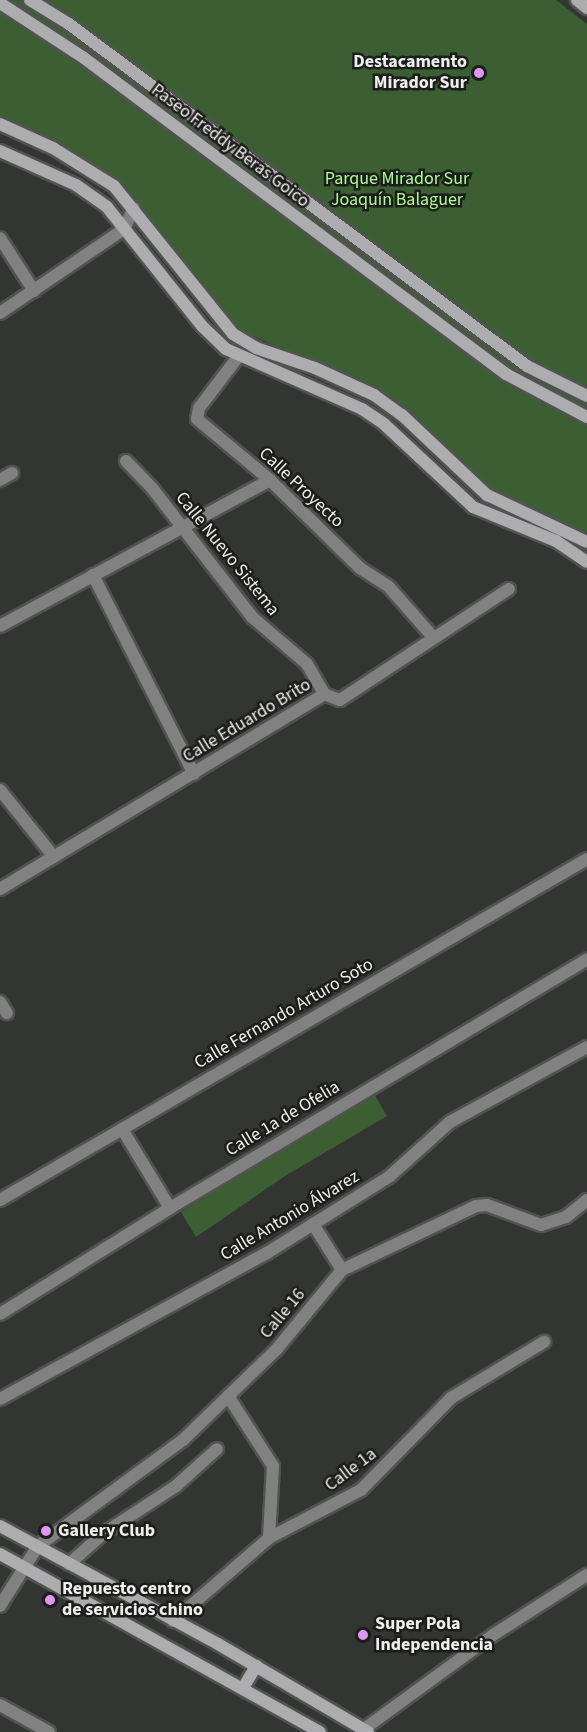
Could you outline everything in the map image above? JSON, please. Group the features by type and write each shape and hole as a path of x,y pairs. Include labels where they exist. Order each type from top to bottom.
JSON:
{"street":[{"name":"Paseo Freddy Beras Goico","path":"30,0 69,24 527,366 587,396"},
{"path":"577,0 587,8"},
{"name":"Paseo Freddy Beras Goico","path":"0,3 84,58 506,374 587,417"},
{"path":"0,124 92,171 134,208 233,334 256,348 315,368 374,395 402,415 487,495 587,542"},
{"path":"0,151 76,185 107,207 216,342 238,357 362,408 472,507 556,541 587,562"},
{"path":"0,314 124,229 134,208"},
{"path":"0,238 34,291"},
{"name":"Calle Proyecto","path":"238,357 199,408 197,419 270,480 360,568 389,587 433,637"},
{"name":"Calle Nuevo Sistema","path":"126,461 184,529 252,617 307,664 324,694"},
{"path":"0,626 184,529 270,480"},
{"path":"93,575 194,774"},
{"name":"Calle Eduardo Brito","path":"0,889 324,694 340,700 509,589"},
{"path":"0,790 54,857"},
{"name":"Calle Fernando Arturo Soto","path":"0,1200 587,859"},
{"name":"Calle 1a de Ofelia","path":"0,1314 170,1208 587,959"},
{"name":"Calle Antonio Álvarez","path":"0,1399 313,1224 390,1176 450,1122 587,1047"},
{"path":"122,1129 170,1208"},
{"name":"Calle 16","path":"0,1606 38,1546 166,1455 296,1329 342,1270 476,1206 487,1205 541,1225 566,1217 587,1200"},
{"path":"313,1224 342,1270"},
{"name":"Calle 1a","path":"173,1621 269,1538 361,1490 451,1398 544,1342"},
{"path":"228,1396 266,1450 273,1466 269,1538"},
{"path":"69,1564 104,1533 176,1486 217,1449"},
{"path":"0,1526 256,1666 366,1731 493,1635 587,1575"},
{"path":"0,1554 320,1732"},
{"path":"243,1688 256,1666"},
{"path":"0,1705 49,1732"}],"green space":[{"name":"Parque Mirador Sur Joaquín Balaguer","path":"0,0 556,0 587,24 587,535 487,487 377,390 237,329 148,216 108,176 56,142 0,117"},
{"path":"373,1092 387,1116 285,1176 196,1237 181,1212"}],"place":[{"name":"Destacamento Mirador Sur","path":"479,73"},
{"name":"Gallery Club","path":"46,1531"},
{"name":"Repuesto centro de servicios chino","path":"50,1600"},
{"name":"Super Pola Independencia","path":"363,1635"}]}
